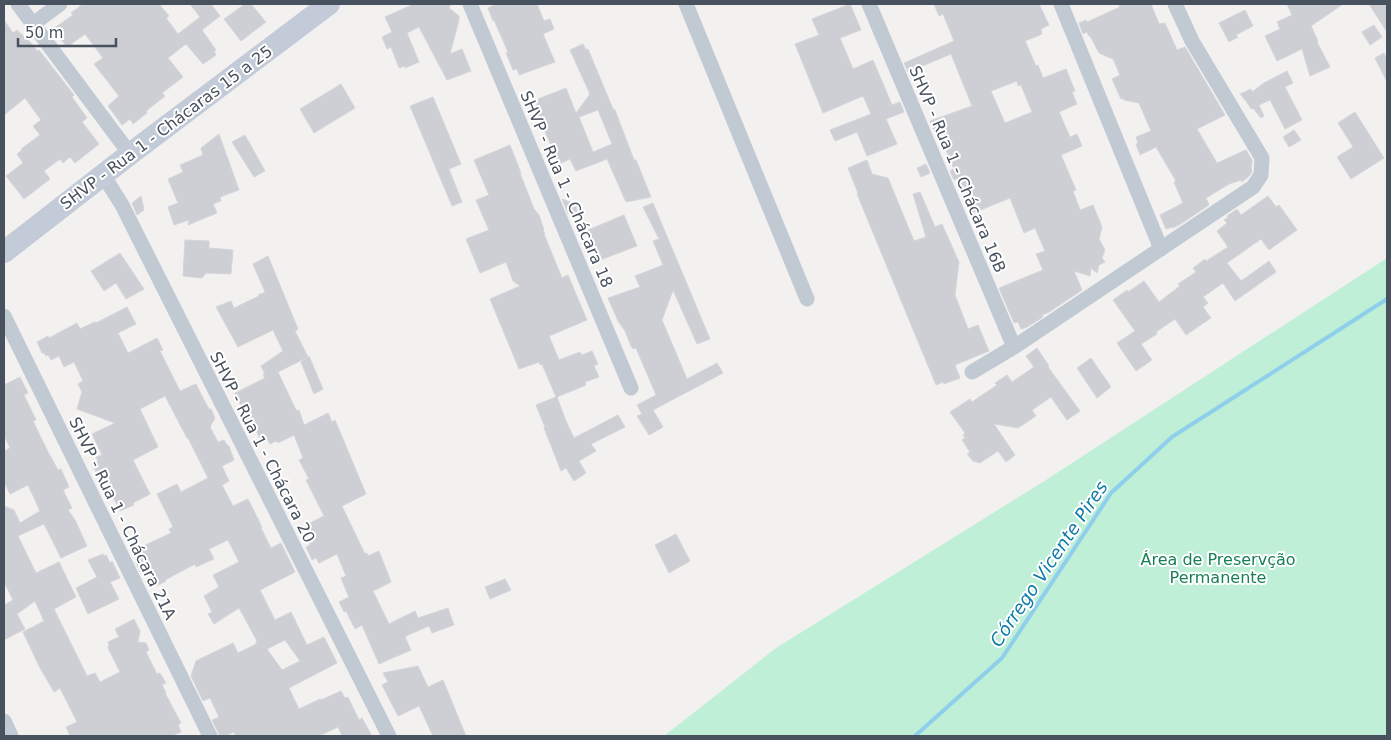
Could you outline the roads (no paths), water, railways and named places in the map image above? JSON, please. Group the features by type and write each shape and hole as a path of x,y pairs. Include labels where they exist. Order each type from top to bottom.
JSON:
{"street":[{"path":"18,4 130,154"},
{"path":"33,24 60,4"},
{"name":"SHVP - Rua 1 - Chácaras 15 a 25","path":"4,252 329,4"},
{"name":"SHVP - Rua 1 - Chácara 18","path":"470,4 631,388"},
{"path":"686,4 807,299"},
{"name":"SHVP - Rua 1 - Chácara 16B","path":"869,4 1014,347"},
{"path":"1061,4 1161,249"},
{"path":"972,372 1014,347 1161,249 1253,186 1261,175 1262,158 1192,41 1175,4"},
{"name":"SHVP - Rua 1 - Chácara 20","path":"103,175 122,205 389,736"},
{"name":"SHVP - Rua 1 - Chácara 21A","path":"4,316 210,736"},
{"path":"4,721 11,736"}],"waterway":[{"name":"Córrego Vicente Pires","path":"915,736 1002,658 1111,493 1172,437 1387,299"}],"park label":[{"name":"Área de Preservção Permanente","path":"1218,568"}]}
